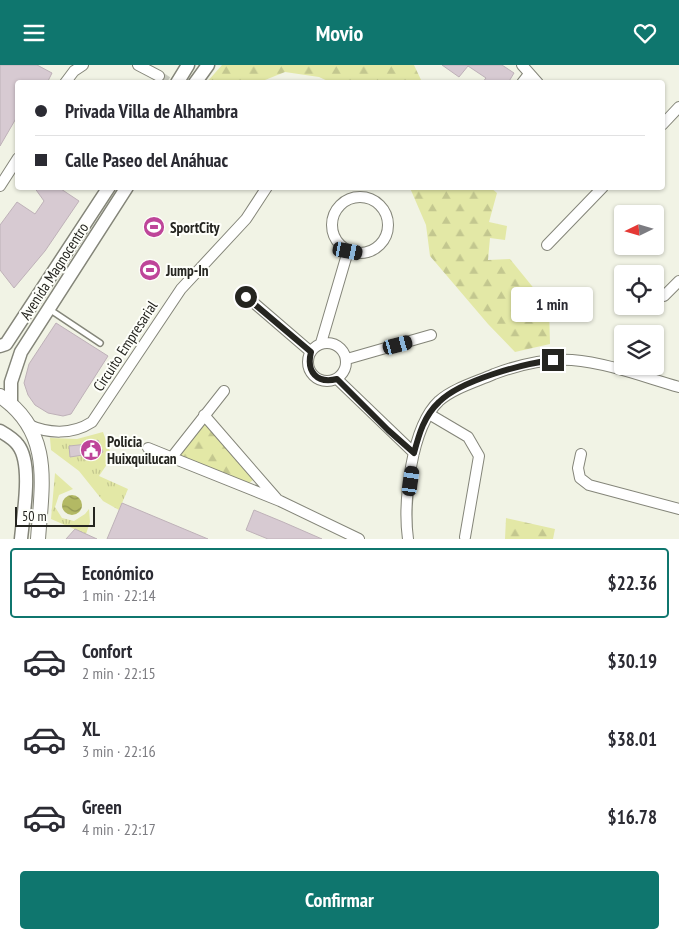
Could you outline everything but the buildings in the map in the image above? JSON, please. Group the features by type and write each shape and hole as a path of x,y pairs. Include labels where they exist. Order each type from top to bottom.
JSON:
{"main road":[{"path":"5,400 27,424 42,458 43,475 38,539"}],"street":[{"path":"67,80 74,71 83,65"},
{"path":"138,65 159,76"},
{"path":"179,80 188,65"},
{"path":"197,80 208,65"},
{"path":"522,65 535,80"},
{"path":"524,80 529,74"},
{"path":"665,122 679,107"},
{"path":"0,186 15,164"},
{"name":"Avenida Magnocentro","path":"0,347 6,344 107,190"},
{"name":"Avenida Magnocentro","path":"5,400 17,360 125,190"},
{"name":"Circuito Empresarial","path":"27,424 55,432 74,431 92,422 181,289 246,219 265,190"},
{"path":"547,245 600,190"},
{"path":"358,197 372,199 384,209 388,223 386,237 376,249 362,254 348,251 336,241 332,227 334,213 344,201 358,197"},
{"path":"322,343 332,343 342,349 347,359 345,370 337,379 327,381 318,379 309,367 311,352 322,343 348,251"},
{"path":"664,296 679,281"},
{"path":"246,297 311,352"},
{"path":"347,359 431,335"},
{"path":"408,539 409,495 414,453 420,430 429,414 440,401 464,386 531,363 572,360 613,368 679,387"},
{"path":"337,379 414,453"},
{"path":"172,457 224,391"},
{"path":"429,414 468,437 479,456 465,537"},
{"path":"204,415 280,501"},
{"path":"0,431 19,445 24,462 26,482 21,539"},
{"path":"148,448 280,501 359,539"},
{"path":"581,453 578,468 580,478 589,485 679,509"}],"lane":[{"path":"48,309 100,343"}],"green space":[{"path":"222,65 414,65 421,80 326,80 319,77 285,72 265,80 209,80"},
{"path":"411,190 493,190 497,193 489,222 507,226 505,240 490,238 488,260 510,259 549,307 550,344 515,352 488,324 430,256 426,225"},
{"path":"204,415 257,477 244,487 172,457"},
{"path":"103,432 112,457 99,476 128,489 119,510 103,501 79,471 51,450 50,438 77,439"},
{"path":"55,473 73,489 59,495 55,507 62,518 74,521 89,509 90,522 86,534 51,519"},
{"path":"506,518 555,529 553,539 505,539"}],"water":[{"path":"72,495 79,498 82,505 79,512 72,515 65,512 62,505 65,498"}],"tunnel":[{"path":"159,76 165,80"}],"place":[{"name":"SportCity","path":"154,227"},
{"name":"Jump-In","path":"150,270"},
{"name":"Policia Huixquilucan","path":"91,450"}],"route":[{"path":"246,297 311,352 308,362 311,371 318,379 327,381 337,379 414,453 420,430 429,414 440,401 464,386 500,372 531,363 553,360"}]}
